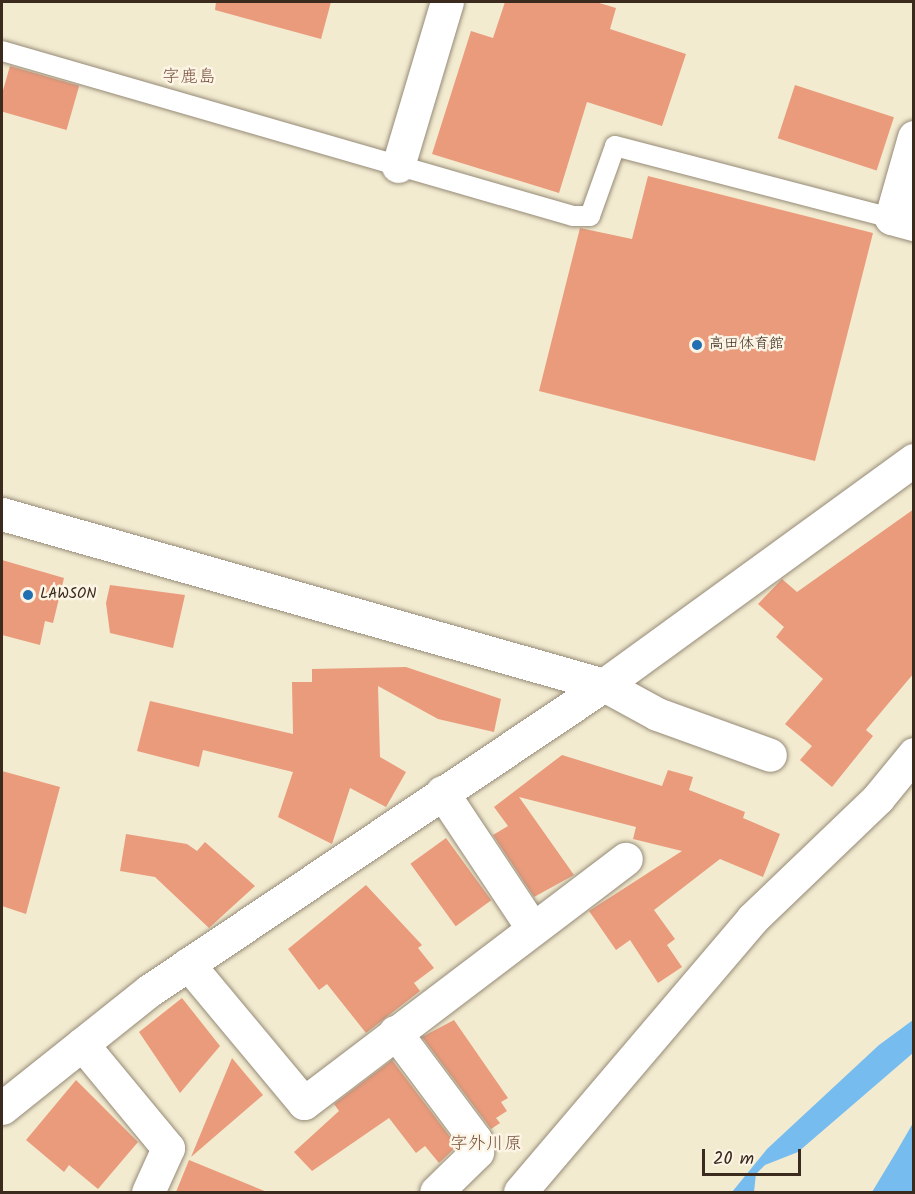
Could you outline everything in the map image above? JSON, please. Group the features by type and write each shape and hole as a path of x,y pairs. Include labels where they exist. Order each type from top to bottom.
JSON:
{"street":[{"path":"398,166 447,2"},
{"path":"902,221 914,137"},
{"path":"2,1108 188,964 604,685 914,460"},
{"path":"2,514 604,685 657,714 770,755"},
{"path":"520,1192 752,919 878,798 914,754"},
{"path":"442,792 533,929"},
{"path":"188,964 304,1103 626,859"},
{"path":"395,1032 475,1140 477,1152 436,1192"},
{"path":"82,1044 168,1148 148,1192"}],"lane":[{"path":"2,51 573,216 590,216 615,146 902,221"}],"water":[{"path":"913,1020 913,1053 798,1152 765,1165 756,1174 754,1192 732,1192 767,1149 879,1045"},
{"path":"913,1123 913,1192 872,1192 898,1149"}],"building":[{"path":"216,2 331,2 321,39 215,10"},
{"path":"505,2 596,2 616,8 610,29 686,54 662,126 587,102 559,193 432,154 471,31 493,38"},
{"path":"10,66 79,86 67,130 2,112 2,94"},
{"path":"795,85 894,117 877,170 778,138"},
{"path":"648,176 873,233 815,461 539,391 580,228 632,239"},
{"path":"914,509 914,673 866,730 873,736 832,787 800,760 812,746 785,724 823,679 776,637 784,627 758,604 782,579 797,592"},
{"path":"2,560 64,578 53,623 45,621 40,645 2,635"},
{"path":"110,585 185,595 173,648 110,633 106,603"},
{"path":"406,667 501,699 494,732 438,719 378,686 380,757 406,772 386,807 350,788 332,844 278,817 293,772 203,750 199,767 137,751 150,701 293,734 292,682 312,682 312,669"},
{"path":"562,755 662,786 668,770 693,777 689,790 745,812 743,818 780,834 763,877 720,859 654,910 675,939 667,945 682,967 658,983 630,940 616,950 589,911 682,851 633,839 636,827 519,797 574,875 534,897 493,835 508,826 494,807"},
{"path":"2,771 60,787 26,914 2,906"},
{"path":"126,834 187,844 197,851 205,842 255,886 209,928 155,877 120,871"},
{"path":"446,838 491,900 456,926 410,864"},
{"path":"366,885 422,945 418,948 434,968 414,983 420,991 366,1033 327,984 319,990 288,949"},
{"path":"182,998 220,1046 180,1093 139,1032"},
{"path":"454,1020 508,1098 501,1102 507,1111 496,1118 500,1123 491,1129 422,1037"},
{"path":"232,1058 263,1095 191,1157"},
{"path":"392,1060 457,1146 439,1163 425,1146 416,1153 389,1118 312,1171 294,1152 339,1111 334,1104"},
{"path":"76,1080 138,1142 98,1189 69,1165 64,1172 26,1140"},
{"path":"189,1160 267,1192 176,1192"}],"place":[{"name":"高田体育館","path":"697,345"},
{"name":"LAWSON","path":"28,595"}],"district":[{"name":"字鹿島","path":"189,78"},
{"name":"字外川原","path":"486,1145"}]}
